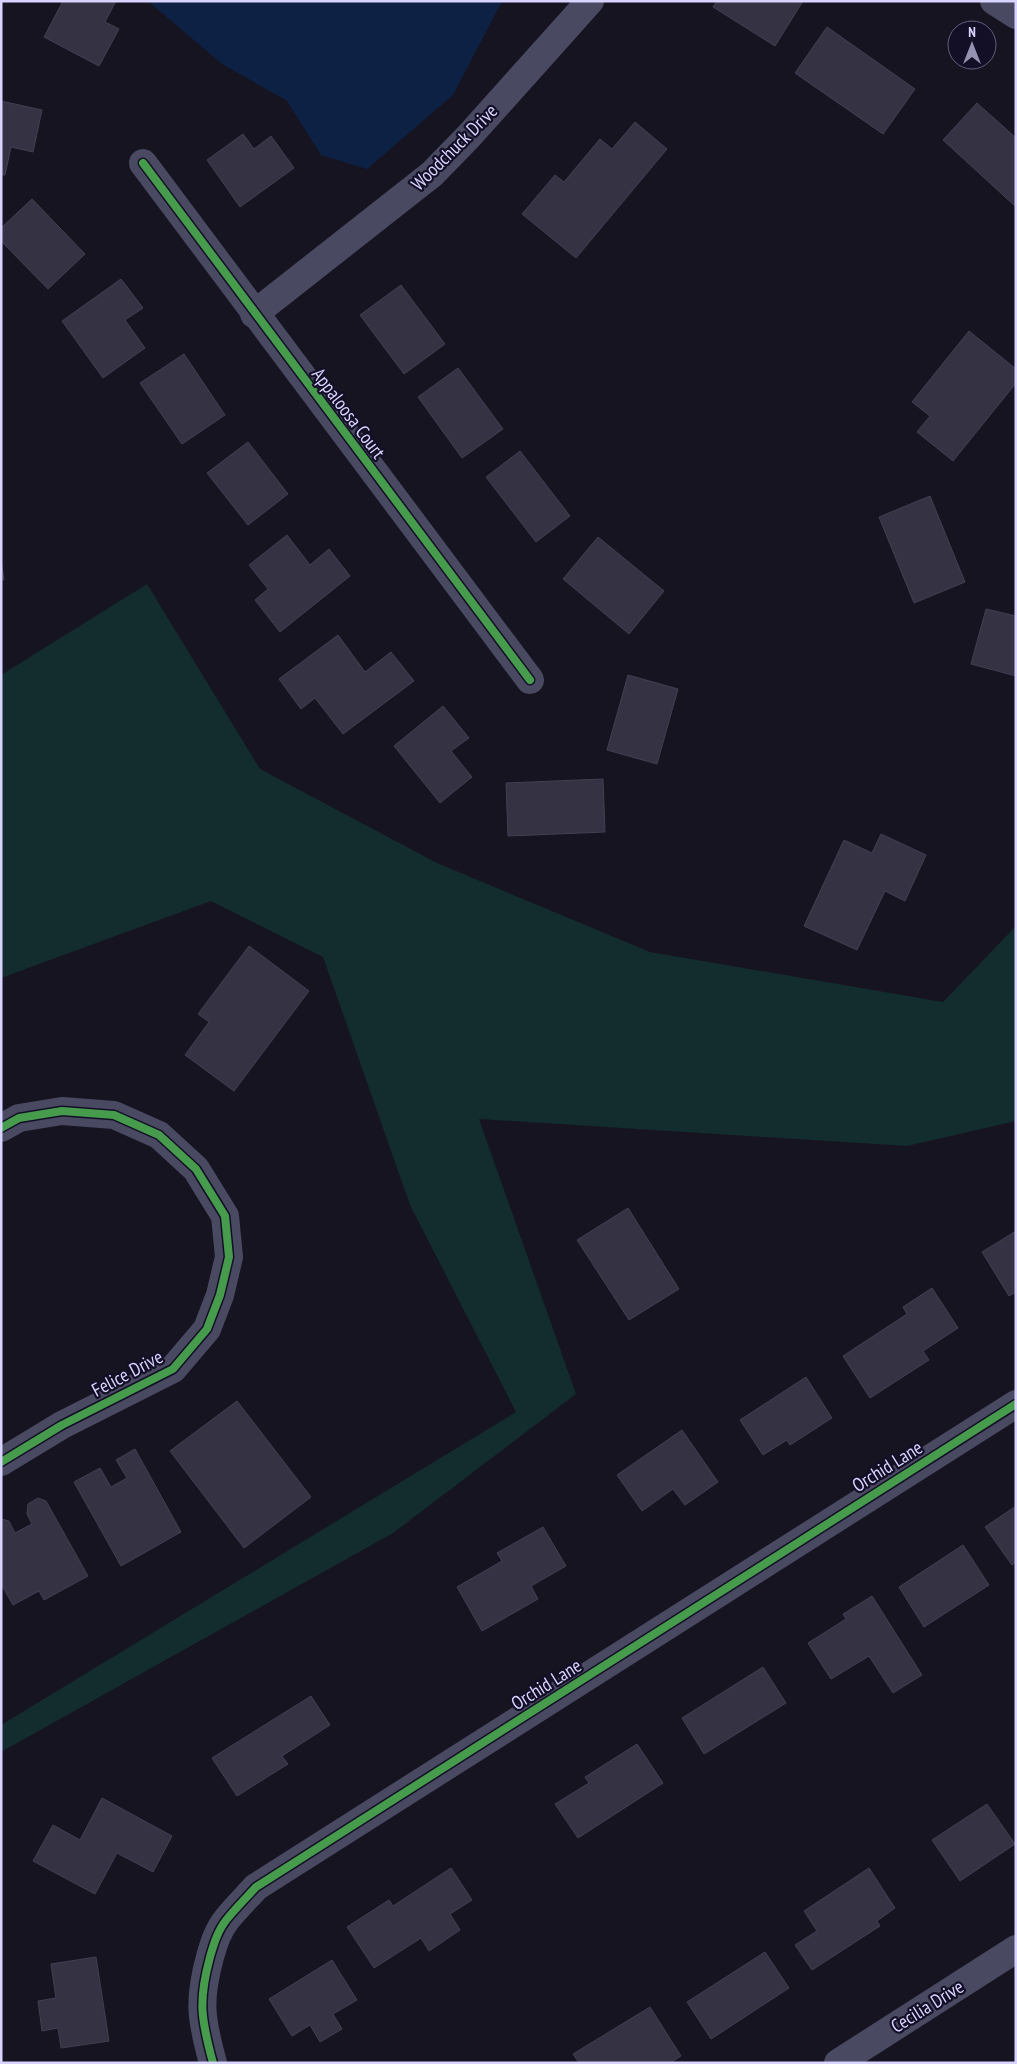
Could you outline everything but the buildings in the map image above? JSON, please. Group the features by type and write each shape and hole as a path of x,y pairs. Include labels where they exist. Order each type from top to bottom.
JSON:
{"street":[{"name":"Woodchuck Drive","path":"254,314 432,174 469,136 590,1"},
{"path":"994,1 1016,15"},
{"name":"Appaloosa Court","path":"142,164 530,680"},
{"name":"Felice Drive","path":"1,1128 19,1118 62,1110 114,1115 159,1135 196,1169 225,1216 229,1257 220,1295 207,1329 173,1369 62,1426 1,1462"},
{"name":"Orchid Lane","path":"213,2063 205,2034 201,2005 202,1985 215,1939 226,1919 256,1887 1016,1404"},
{"name":"Cecilia Drive","path":"838,2063 1016,1949"}],"green space":[{"path":"147,584 260,769 437,863 650,952 943,1002 1016,926 1016,1121 907,1146 479,1119 576,1394 393,1533 1,1752 1,1725 516,1412 410,1205 323,957 211,901 1,978 1,675"}],"water":[{"path":"148,1 502,1 453,95 367,169 321,155 287,101 222,64"}],"cycle path":[{"path":"143,163 530,680"},
{"path":"1,1128 19,1118 62,1111 114,1115 159,1135 196,1169 225,1216 229,1257 220,1295 207,1329 173,1369 62,1425 1,1462"},
{"path":"213,2063 202,2010 206,1972 221,1928 230,1915 256,1887 1016,1404"}]}
